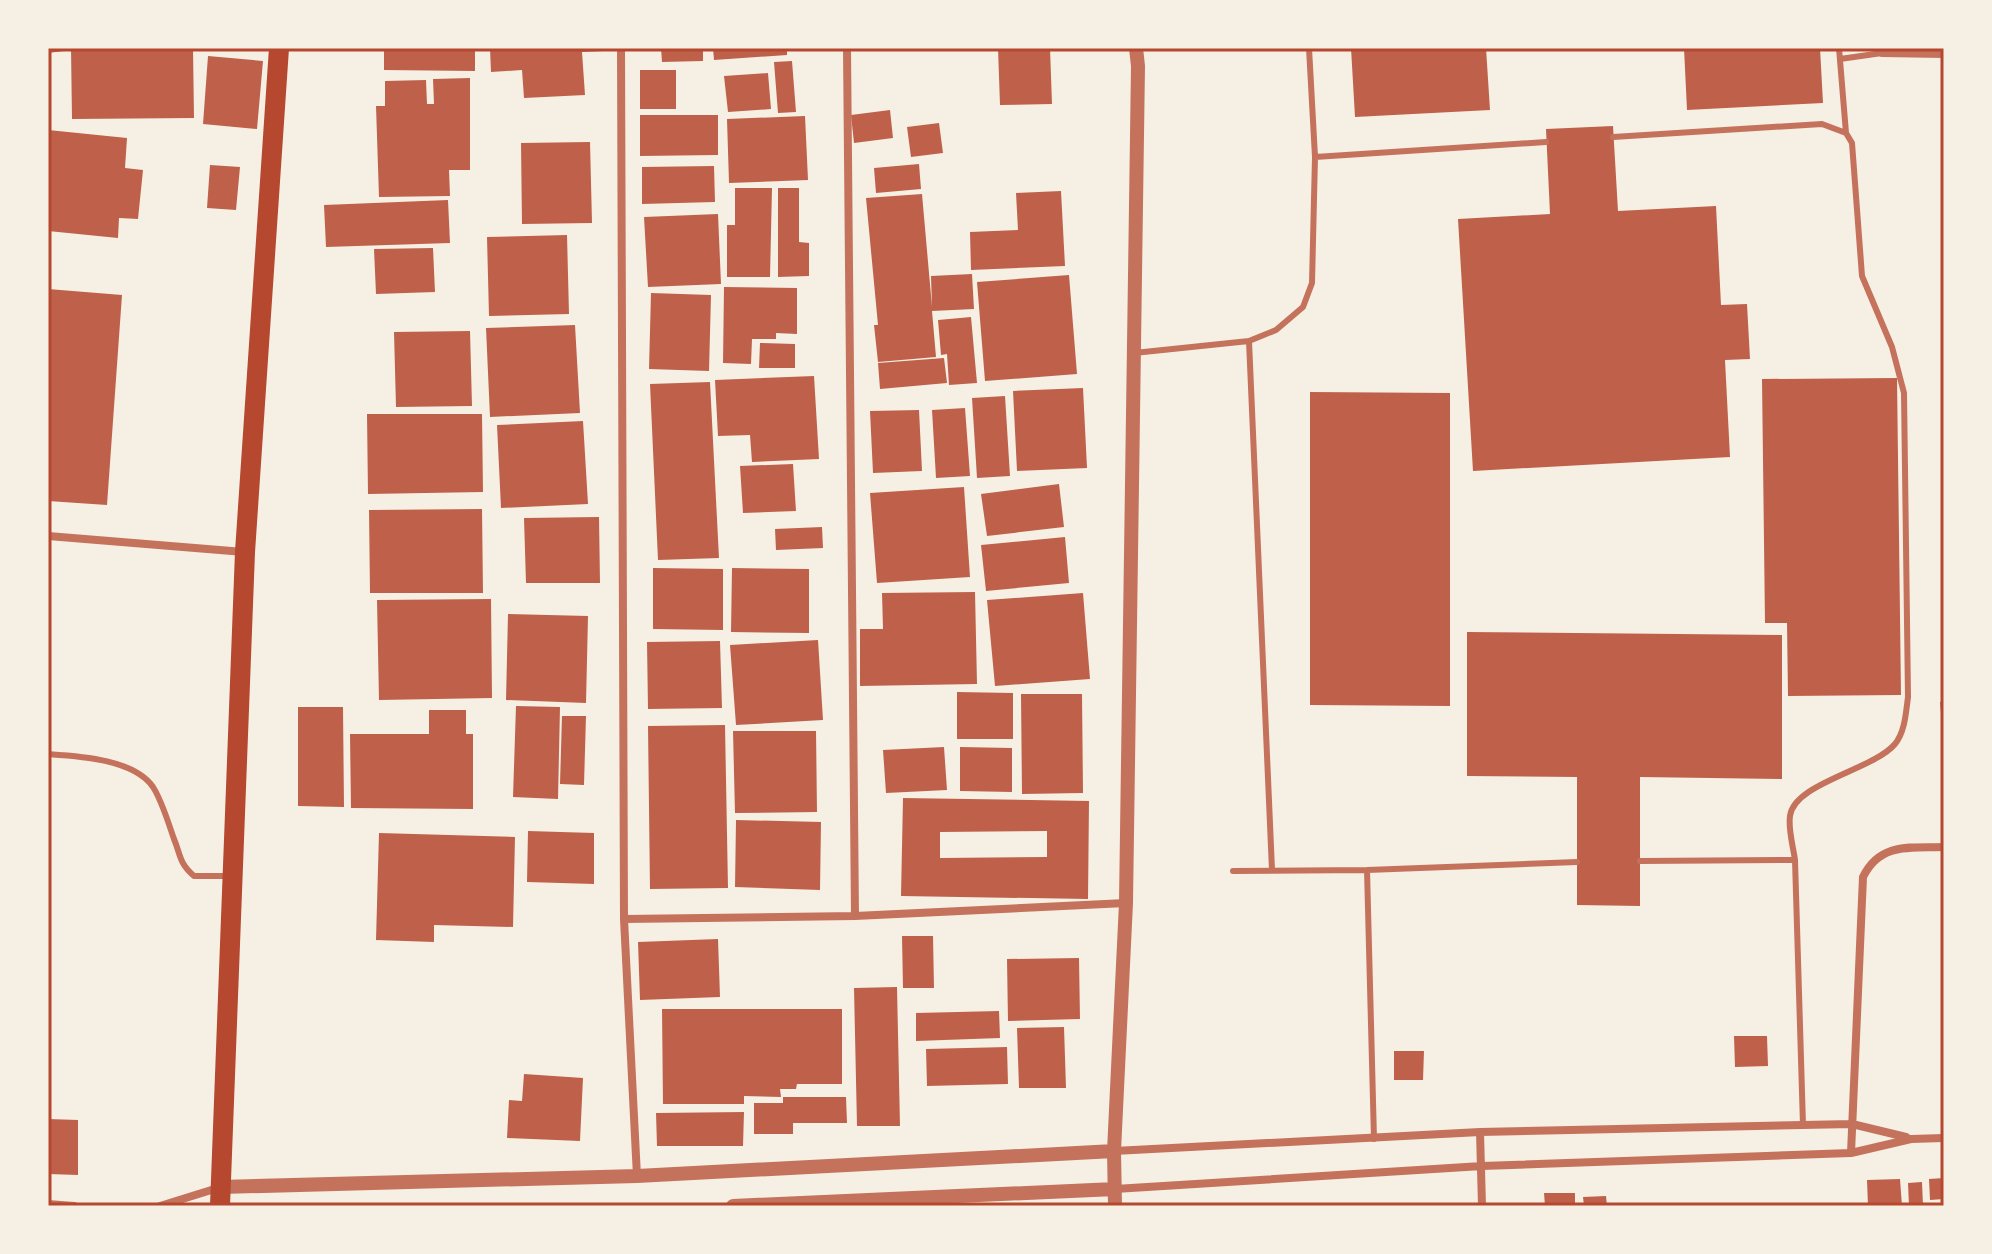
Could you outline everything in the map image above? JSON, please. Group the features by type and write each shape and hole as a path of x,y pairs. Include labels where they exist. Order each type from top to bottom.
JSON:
{"main road":[{"path":"221,1196 245,552 279,48"}],"street":[{"path":"621,48 624,919 637,1176"},
{"path":"847,48 855,916"},
{"path":"1115,1206 1114,1151 1126,903 1136,48"},
{"path":"1882,51 1944,54"},
{"path":"48,536 245,552"},
{"path":"1851,1153 1863,877 1869,864 1894,848 1944,847"},
{"path":"624,919 855,916 1126,903"},
{"path":"160,1206 221,1196 1480,1132 1852,1124 1911,1139"},
{"path":"1480,1132 1482,1206"},
{"path":"733,1206 1115,1189 1482,1166 1851,1153 1911,1139 1944,1138"},
{"path":"48,1204 74,1206"}],"lane":[{"path":"1134,353 1249,341 1276,330 1303,307 1312,283 1315,157 1309,48"},
{"path":"1803,1125 1795,860 1790,816 1795,803 1808,792 1880,758 1897,742 1908,697 1904,393 1892,347 1862,276 1854,153 1846,133 1839,48"},
{"path":"1840,59 1882,51"},
{"path":"1613,137 1822,124 1846,133"},
{"path":"1315,157 1546,142"},
{"path":"1249,341 1272,870"},
{"path":"48,754 77,756 125,766 152,785 176,842 181,865 194,876 232,876"},
{"path":"1640,861 1795,860"},
{"path":"1233,871 1367,870 1577,862"},
{"path":"1367,870 1374,1139"}],"building":[{"path":"48,48 64,48 64,51 48,53"},
{"path":"71,48 193,48 194,118 72,119"},
{"path":"384,48 475,48 475,71 384,70"},
{"path":"490,48 603,48 603,51 582,52 585,95 524,98 522,70 491,72"},
{"path":"661,48 703,48 703,61 662,62"},
{"path":"713,48 787,48 787,55 714,60"},
{"path":"998,48 1050,48 1052,104 1000,105"},
{"path":"1351,48 1486,48 1490,110 1355,117"},
{"path":"1684,48 1820,48 1823,103 1687,110"},
{"path":"208,56 263,61 257,129 203,124"},
{"path":"792,61 796,112 778,113 774,62"},
{"path":"640,70 676,70 676,109 640,109"},
{"path":"768,73 771,109 728,112 724,76"},
{"path":"470,78 470,170 449,170 450,196 379,197 376,106 385,106 385,81 426,80 427,104 434,104 433,79"},
{"path":"890,110 893,138 854,143 851,115"},
{"path":"640,115 718,115 718,155 640,156"},
{"path":"805,116 808,180 729,183 727,119"},
{"path":"939,123 943,153 911,157 907,127"},
{"path":"1613,126 1618,211 1716,206 1721,305 1747,304 1750,359 1725,360 1730,457 1473,471 1458,219 1550,214 1546,129"},
{"path":"48,130 127,138 125,168 143,170 138,219 119,218 118,238 48,231"},
{"path":"590,142 592,223 522,224 521,143"},
{"path":"919,164 921,189 876,193 874,168"},
{"path":"210,165 240,167 236,210 207,208"},
{"path":"714,166 715,202 642,204 642,167"},
{"path":"735,188 772,188 770,277 727,277 727,225 735,225"},
{"path":"778,188 799,188 799,242 809,243 809,276 778,277"},
{"path":"1061,191 1065,266 971,270 970,232 1018,230 1016,193"},
{"path":"922,194 932,307 931,276 972,274 974,309 932,311 936,357 878,362 874,325 878,325 866,198"},
{"path":"448,200 450,243 326,247 324,205"},
{"path":"718,214 721,284 648,287 644,217"},
{"path":"567,235 569,314 489,316 487,237"},
{"path":"433,248 435,292 376,294 374,249"},
{"path":"1069,275 1077,374 985,381 977,282"},
{"path":"724,287 797,288 797,334 776,333 776,339 752,339 751,364 723,363"},
{"path":"48,289 122,295 107,505 48,501"},
{"path":"651,293 711,295 709,371 649,369"},
{"path":"971,317 977,383 949,385 947,354 941,355 938,320"},
{"path":"575,325 580,413 490,417 486,328"},
{"path":"470,331 472,406 396,407 394,332"},
{"path":"760,343 795,344 795,368 759,368"},
{"path":"944,358 947,383 880,389 878,363"},
{"path":"814,376 819,459 752,462 750,435 718,436 715,380"},
{"path":"1897,378 1901,695 1788,696 1787,623 1765,623 1762,379"},
{"path":"710,382 719,558 658,560 650,384"},
{"path":"1083,388 1087,468 1017,471 1013,391"},
{"path":"1310,392 1450,393 1450,706 1310,705"},
{"path":"1005,396 1010,476 977,478 972,398"},
{"path":"965,408 970,476 936,478 932,410"},
{"path":"919,410 922,471 873,473 870,411"},
{"path":"367,414 482,414 483,492 368,494"},
{"path":"583,421 588,504 501,508 497,425"},
{"path":"793,464 796,511 743,513 740,466"},
{"path":"1059,484 1064,527 987,536 981,494"},
{"path":"964,487 970,577 877,583 870,493"},
{"path":"482,509 483,593 370,593 369,510"},
{"path":"599,517 600,583 526,583 524,518"},
{"path":"822,527 823,548 776,550 775,529"},
{"path":"1065,537 1069,583 986,591 981,545"},
{"path":"653,568 723,569 723,630 653,629"},
{"path":"732,568 809,569 809,633 731,632"},
{"path":"975,592 977,684 860,686 860,629 883,629 882,593"},
{"path":"1083,593 1090,679 995,686 987,600"},
{"path":"491,599 492,698 379,700 377,600"},
{"path":"508,614 588,616 586,703 506,700"},
{"path":"1467,632 1782,635 1782,779 1640,777 1640,906 1577,905 1577,777 1467,776"},
{"path":"818,640 823,720 736,725 730,645"},
{"path":"720,641 722,708 648,709 647,642"},
{"path":"957,692 1013,693 1013,739 957,739"},
{"path":"1021,694 1082,694 1083,793 1022,794"},
{"path":"1944,701 1944,725 1942,725 1940,702"},
{"path":"516,706 560,707 558,799 513,797"},
{"path":"298,707 343,707 344,807 298,806"},
{"path":"429,710 466,710 466,734 473,734 473,809 351,808 350,734 429,734"},
{"path":"562,716 586,716 584,785 560,784"},
{"path":"725,725 728,888 650,889 648,726"},
{"path":"733,731 816,731 817,812 735,813"},
{"path":"944,747 947,790 886,793 883,750"},
{"path":"960,747 1012,748 1012,792 960,791"},
{"path":"903,798 1089,801 1088,899 901,896","holes":["1047,831 1047,857 940,858 940,832"]},
{"path":"736,820 821,822 820,890 735,887"},
{"path":"528,831 594,833 594,884 527,882"},
{"path":"379,833 515,837 513,927 434,925 434,942 376,940"},
{"path":"902,936 933,936 934,988 903,988"},
{"path":"718,939 720,997 640,1000 638,942"},
{"path":"1079,958 1080,1019 1008,1021 1007,959"},
{"path":"897,987 900,1126 857,1126 854,988"},
{"path":"662,1009 842,1009 842,1084 797,1084 796,1089 780,1089 781,1097 744,1096 744,1104 663,1104"},
{"path":"999,1011 1000,1038 916,1041 916,1013"},
{"path":"1064,1027 1066,1088 1019,1088 1017,1028"},
{"path":"1734,1036 1767,1036 1768,1066 1735,1067"},
{"path":"1007,1047 1008,1084 927,1086 926,1049"},
{"path":"1394,1051 1424,1051 1423,1080 1394,1080"},
{"path":"524,1074 583,1078 580,1141 507,1138 509,1100 522,1101"},
{"path":"783,1097 846,1097 847,1123 793,1123 793,1134 754,1134 754,1103 783,1103"},
{"path":"744,1112 743,1146 657,1146 656,1113"},
{"path":"48,1119 78,1120 78,1175 48,1174"},
{"path":"1944,1178 1944,1199 1930,1200 1929,1179"},
{"path":"1900,1179 1902,1206 1868,1206 1867,1180"},
{"path":"1922,1182 1923,1206 1909,1206 1908,1183"},
{"path":"1544,1193 1575,1193 1575,1206 1545,1206"},
{"path":"1606,1196 1607,1206 1584,1206 1583,1197"},
{"path":"1627,1203 1668,1203 1668,1206 1627,1206"}]}
